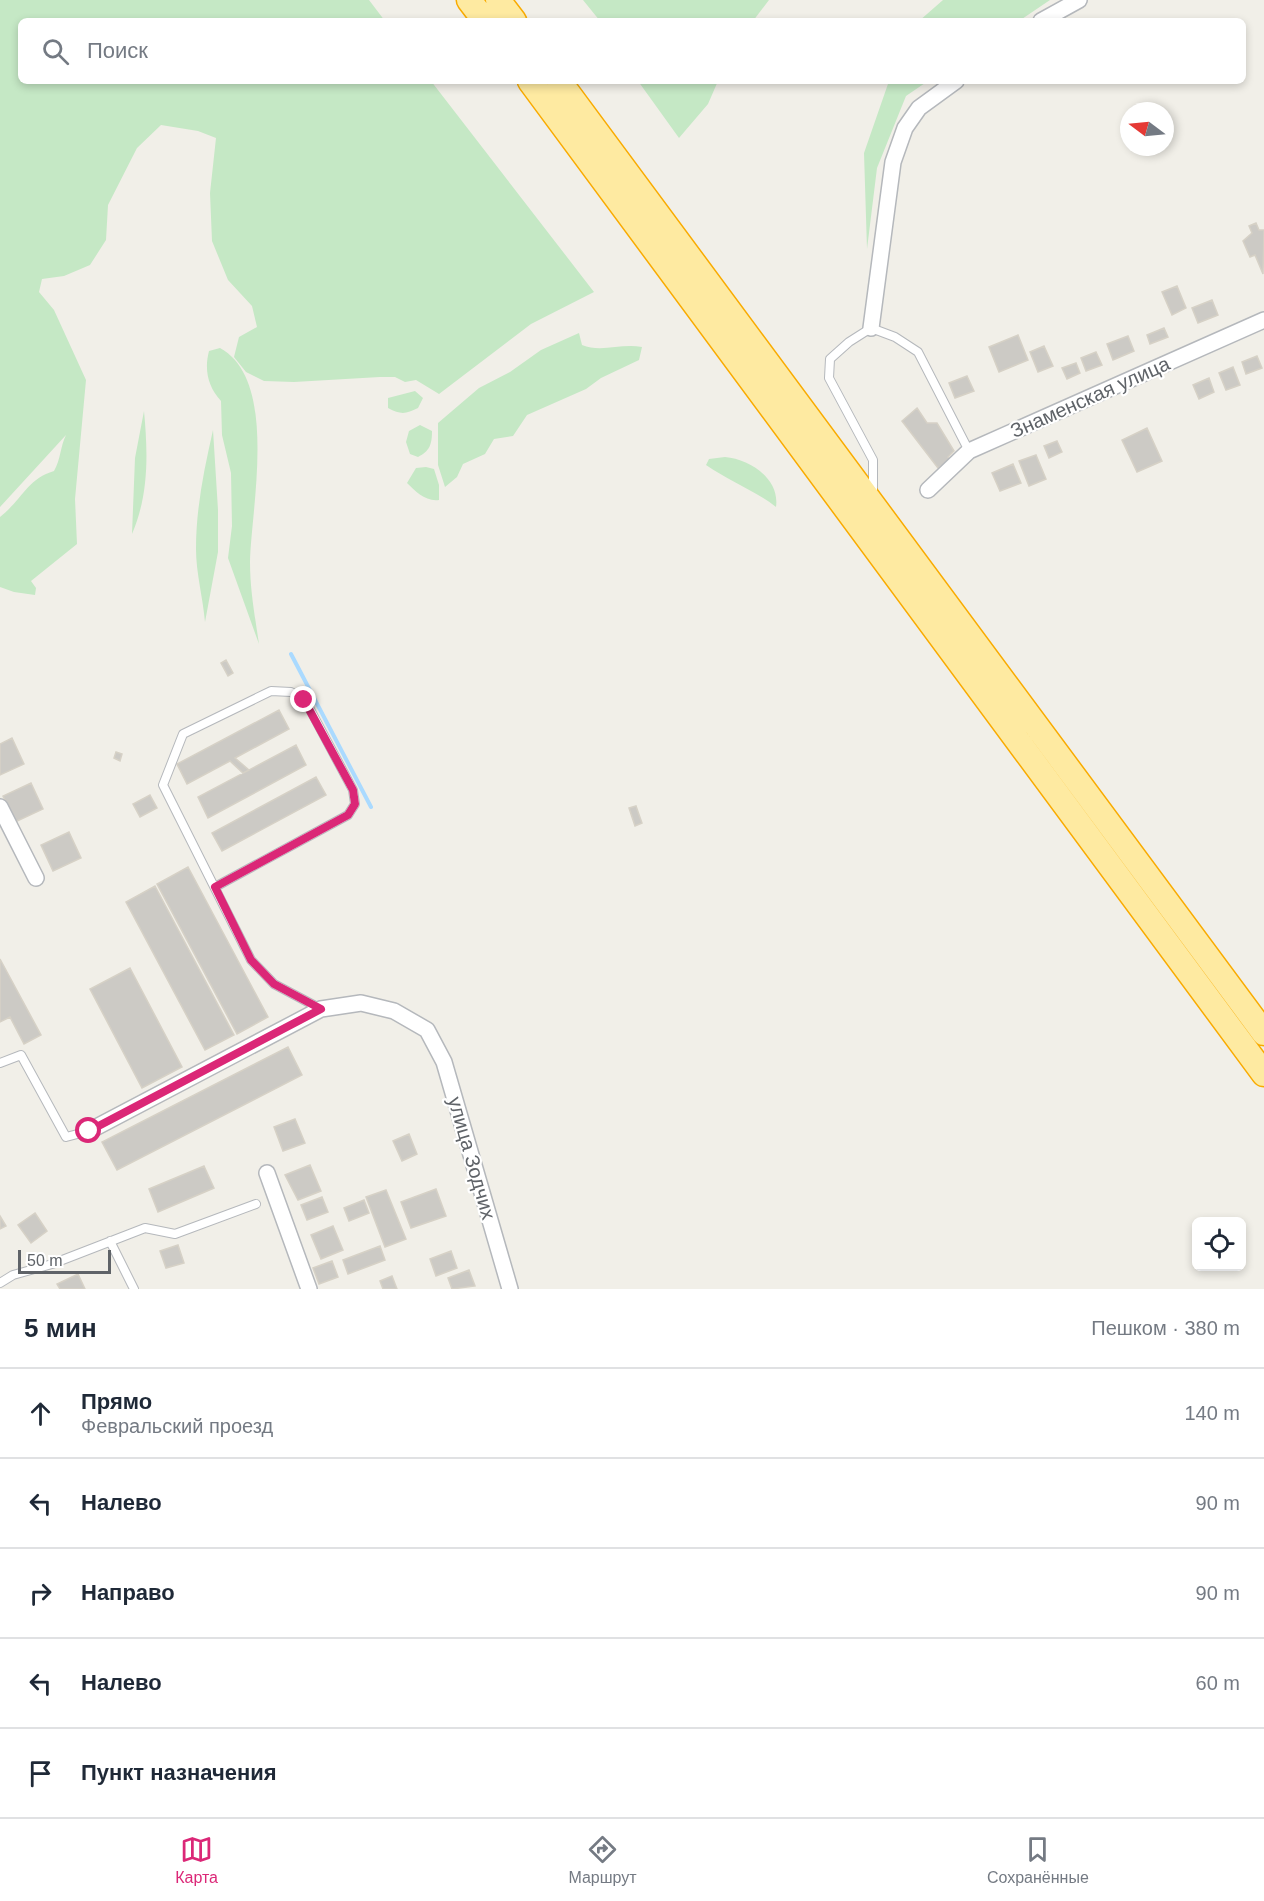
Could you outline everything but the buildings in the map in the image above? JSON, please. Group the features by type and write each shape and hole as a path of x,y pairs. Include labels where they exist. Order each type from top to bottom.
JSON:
{"highway":[{"path":"469,0 483,18"},
{"path":"498,0 512,18"},
{"path":"532,84 1264,1074"},
{"path":"561,84 1264,1033"}],"street":[{"path":"1046,18 1079,0"},
{"path":"871,328 894,162 905,128 919,108 952,84"},
{"name":"Знаменская улица","path":"928,490 969,451 1264,320"},
{"path":"0,807 36,878"},
{"name":"улица Зодчих","path":"321,1009 361,1003 394,1011 427,1030 444,1062 510,1289"},
{"path":"89,1131 321,1009"},
{"path":"267,1173 309,1289"}],"lane":[{"path":"872,506 873,460 829,378 830,359 849,342 871,328 895,337 918,352 969,451"},
{"path":"215,887 348,815 355,804 353,790 304,700 291,692 272,691 183,734 163,785 251,960 274,984 321,1009"},
{"path":"0,1063 21,1056 66,1137 89,1131"},
{"path":"0,1283 13,1275 52,1264 145,1228 175,1234 256,1204"},
{"path":"110,1241 134,1289"}],"green space":[{"path":"0,0 369,0 383,18 18,18 18,84 433,84 594,292 531,324 439,394 416,380 405,382 395,377 294,382 264,381 246,372 234,357 239,337 257,327 252,306 228,280 212,241 210,193 216,138 198,131 161,125 137,148 108,205 106,240 90,265 64,276 42,279 39,292 54,310 86,380 75,499 77,544 31,581 36,588 35,595 0,587 0,517 37,479 54,471 66,435 0,507"},
{"path":"583,0 769,0 755,18 598,18"},
{"path":"943,0 1050,0 1023,18 922,18"},
{"path":"640,84 717,84 708,104 679,138"},
{"path":"888,84 924,84 906,96 877,168 867,249 864,153"},
{"path":"579,333 582,345 589,347 642,347 639,360 601,378 586,389 527,415 513,436 494,439 485,454 463,464 457,477 445,487 438,465 438,423 479,388 510,372 541,350"},
{"path":"220,348 238,364 250,387 256,416 257,479 250,562 259,644 228,558 232,526 231,473 222,435 221,401 210,384 207,371 209,351"},
{"path":"415,391 423,398 418,408 403,413 388,408 388,398"},
{"path":"144,411 146,474 142,504 132,534 135,458"},
{"path":"420,425 432,431 432,436 428,450 418,457 410,454 406,442 409,431"},
{"path":"213,430 218,552 205,622 197,567 196,534 201,489"},
{"path":"725,457 744,462 761,472 773,488 776,507 706,465 709,459"},
{"path":"416,468 434,469 439,485 439,500 425,498 407,483"}],"waterway":[{"path":"291,654 371,807"}],"route":[{"path":"89,1131 321,1009 313,1007 274,984 251,960 215,887 348,815 355,804 353,790 304,700"}]}
